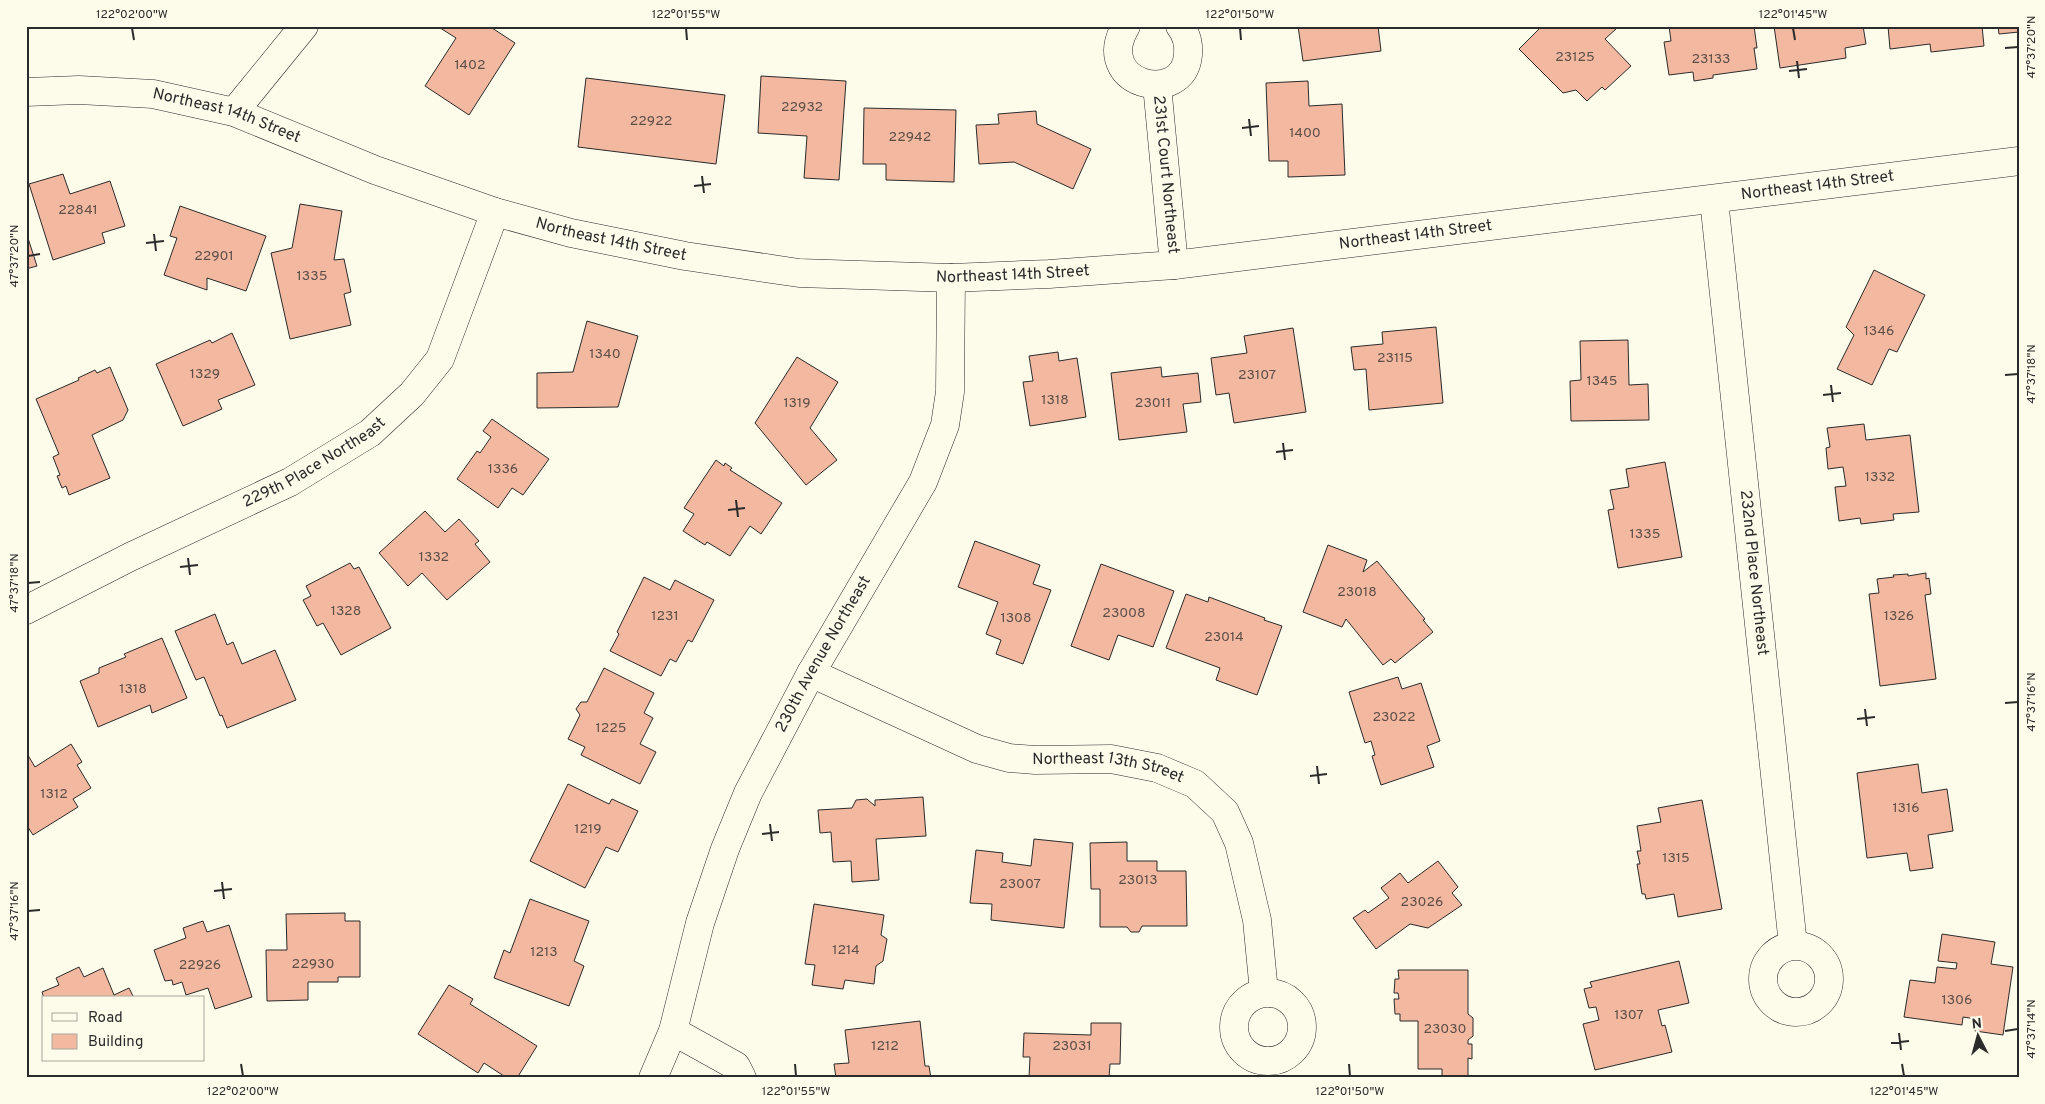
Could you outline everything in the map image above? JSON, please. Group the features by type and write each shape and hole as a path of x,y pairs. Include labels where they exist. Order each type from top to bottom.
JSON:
{"street":[{"path":"234,112 304,26"},
{"name":"231st Court Northeast","path":"1126,26 1120,38 1118,53 1122,66 1131,77 1143,84 1157,85 1171,81 1181,72 1188,60 1189,46 1186,33 1180,26"},
{"name":"231st Court Northeast","path":"1157,85 1174,265"},
{"name":"Northeast 14th Street","path":"26,92 79,90 153,94 234,112 375,170 495,212 571,233 647,249 799,273 951,278 1049,274 1174,265 2019,162"},
{"name":"232nd Place Northeast","path":"1714,200 1793,945"},
{"name":"229th Place Northeast","path":"26,610 130,557 290,482 370,433 412,394 440,359 495,212"},
{"name":"230th Avenue Northeast","path":"653,1078 673,1031 700,923 725,849 748,793 812,673 923,482 944,425 950,392 951,278"},
{"name":"Northeast 13th Street","path":"812,673 977,749 1018,758 1111,759 1157,768 1196,784 1225,812 1239,843 1257,920 1264,992"},
{"path":"673,1031 736,1066 742,1078"}],"building":[{"path":"437,26 489,26 515,43 469,115 425,86 456,38"},
{"path":"1298,26 1378,26 1381,51 1303,61"},
{"path":"1542,26 1615,26 1617,28 1605,39 1631,66 1605,90 1602,87 1587,101 1576,90 1563,93 1519,49"},
{"path":"1669,26 1754,26 1757,48 1754,48 1757,69 1713,75 1713,78 1694,81 1693,72 1669,75 1664,42 1671,41"},
{"path":"1774,26 1863,26 1866,44 1845,48 1846,58 1780,68"},
{"path":"1888,26 1982,26 1984,46 1931,52 1930,44 1890,49"},
{"path":"1998,26 2019,26 2019,32 1999,34"},
{"path":"761,76 846,81 839,180 804,178 807,136 758,133"},
{"path":"586,78 725,95 716,164 578,147"},
{"path":"1308,81 1309,106 1342,104 1345,175 1288,177 1288,161 1269,161 1266,83"},
{"path":"864,108 956,110 954,182 886,180 886,164 863,164"},
{"path":"1036,111 1037,124 1091,149 1073,189 1014,162 979,164 976,125 999,124 998,114"},
{"path":"63,174 70,194 110,181 125,226 102,233 105,243 53,260 29,184"},
{"path":"300,204 342,211 334,260 344,259 351,292 344,294 351,325 290,339 271,253 292,248"},
{"path":"180,206 266,236 246,291 207,278 207,290 164,275 177,238 170,236"},
{"path":"26,232 37,266 26,269"},
{"path":"1874,270 1925,295 1897,352 1889,349 1872,385 1837,369 1854,335 1846,327"},
{"path":"587,321 638,336 618,407 537,408 537,373 573,372"},
{"path":"1436,327 1443,403 1369,410 1366,369 1354,370 1351,347 1383,344 1382,332"},
{"path":"1293,328 1306,412 1234,423 1229,393 1216,395 1211,358 1247,353 1244,336"},
{"path":"232,333 255,385 218,400 222,409 183,426 156,364 210,340 212,343"},
{"path":"1628,340 1629,385 1648,384 1649,420 1571,421 1570,381 1581,380 1580,341"},
{"path":"1058,352 1059,361 1077,358 1086,417 1030,426 1023,382 1033,381 1029,356"},
{"path":"797,357 838,382 810,428 837,460 806,485 755,423"},
{"path":"110,367 128,410 123,420 92,435 110,478 69,495 66,486 62,488 57,476 60,475 53,457 59,454 36,399 79,380 78,378 95,370 97,373"},
{"path":"1161,367 1162,377 1198,373 1201,402 1183,404 1187,432 1119,440 1111,373"},
{"path":"492,419 549,459 523,495 512,488 498,508 457,479 477,451 480,453 491,437 483,431"},
{"path":"1864,424 1866,440 1910,435 1919,512 1893,514 1894,520 1861,524 1860,518 1839,521 1835,487 1846,486 1843,467 1828,469 1826,448 1830,447 1827,428"},
{"path":"716,460 724,466 725,463 732,468 730,470 782,503 761,534 750,526 730,556 707,542 705,545 683,531 694,514 684,508"},
{"path":"1665,462 1682,557 1618,568 1608,510 1614,509 1610,490 1629,487 1626,469"},
{"path":"425,511 445,532 459,519 479,541 475,544 490,562 447,600 422,573 408,586 379,553"},
{"path":"975,541 1040,565 1033,584 1051,590 1023,664 996,654 1001,640 986,634 998,602 958,587"},
{"path":"1328,545 1367,560 1363,572 1377,561 1425,619 1423,620 1433,632 1395,663 1391,659 1383,665 1346,619 1342,627 1303,612"},
{"path":"350,563 354,569 359,567 391,628 341,655 323,623 317,626 303,600 311,596 306,586"},
{"path":"1101,564 1174,591 1153,647 1118,635 1109,660 1071,646"},
{"path":"1926,573 1926,579 1929,578 1931,594 1925,595 1936,679 1880,686 1869,594 1879,593 1877,579 1894,577 1893,575 1908,574 1908,576"},
{"path":"644,577 670,590 675,580 714,600 692,642 688,640 676,662 670,659 661,676 610,651 619,634 617,632"},
{"path":"1186,594 1208,602 1209,597 1282,626 1257,695 1216,680 1220,668 1166,648"},
{"path":"215,614 227,645 233,642 242,664 275,650 296,700 227,728 204,677 196,680 175,631"},
{"path":"162,638 187,698 152,713 150,705 98,727 80,681 99,673 99,668 126,657 124,654"},
{"path":"604,668 654,693 644,713 653,718 640,744 656,752 640,784 581,755 585,747 568,739 580,715 576,709 581,702 587,702"},
{"path":"1398,677 1402,689 1421,683 1440,741 1427,746 1434,767 1381,785 1372,756 1375,755 1371,741 1365,743 1349,692"},
{"path":"71,744 82,762 77,765 91,788 73,799 78,807 33,835 26,824 26,752 35,767"},
{"path":"1918,764 1922,793 1947,789 1953,831 1928,835 1933,868 1910,871 1907,853 1867,858 1857,773"},
{"path":"568,784 609,804 612,799 638,811 618,852 606,847 585,888 530,861"},
{"path":"923,797 926,836 876,839 879,880 852,882 851,861 833,862 831,832 820,833 818,810 852,808 856,800 867,799 875,806 875,800"},
{"path":"1702,800 1722,909 1678,917 1674,894 1646,899 1645,894 1642,894 1637,864 1640,864 1637,851 1641,851 1637,826 1661,822 1658,808"},
{"path":"1034,839 1073,843 1064,928 991,920 992,904 970,903 976,850 1003,853 1002,862 1031,866"},
{"path":"1127,842 1127,861 1157,861 1157,871 1186,871 1187,926 1142,926 1139,932 1131,932 1127,927 1100,927 1100,889 1091,889 1090,843"},
{"path":"1438,861 1458,887 1452,893 1462,905 1428,928 1410,924 1376,949 1353,918 1365,910 1368,913 1389,898 1381,888 1400,873 1408,883"},
{"path":"530,899 589,921 574,961 584,966 569,1006 494,978 504,950 510,953"},
{"path":"814,904 884,915 881,935 887,939 883,961 876,966 874,984 845,980 843,989 812,985 815,965 805,964"},
{"path":"345,913 345,921 360,921 360,977 338,977 338,982 308,982 308,1000 267,1001 266,950 287,950 286,914"},
{"path":"203,921 207,932 229,925 252,997 215,1009 208,988 186,995 182,982 173,985 172,980 165,981 154,950 186,938 183,928"},
{"path":"1942,934 1995,942 1991,964 2013,967 2003,1035 1975,1031 1976,1019 1963,1017 1962,1025 1904,1017 1910,980 1935,983 1937,967 1956,969 1957,963 1938,961"},
{"path":"1679,961 1689,1003 1658,1010 1662,1026 1665,1025 1672,1052 1595,1070 1583,1024 1599,1020 1596,1007 1589,1008 1584,989 1592,987 1590,982"},
{"path":"79,967 84,977 103,968 114,995 129,988 133,996 43,996 42,992 59,985 56,978"},
{"path":"1398,970 1468,970 1468,1014 1473,1018 1473,1036 1468,1040 1468,1044 1472,1044 1472,1059 1468,1058 1468,1077 1442,1077 1442,1069 1418,1069 1418,1021 1400,1021 1400,1014 1395,1014 1394,999 1399,999 1398,993 1394,993 1395,979 1399,979"},
{"path":"449,985 473,999 470,1004 537,1046 517,1078 507,1078 484,1063 478,1073 418,1034"},
{"path":"920,1021 925,1066 929,1066 931,1078 836,1078 834,1064 849,1063 845,1030"},
{"path":"1091,1023 1121,1023 1120,1064 1110,1064 1109,1078 1029,1078 1030,1057 1023,1057 1024,1033 1091,1035"}]}
